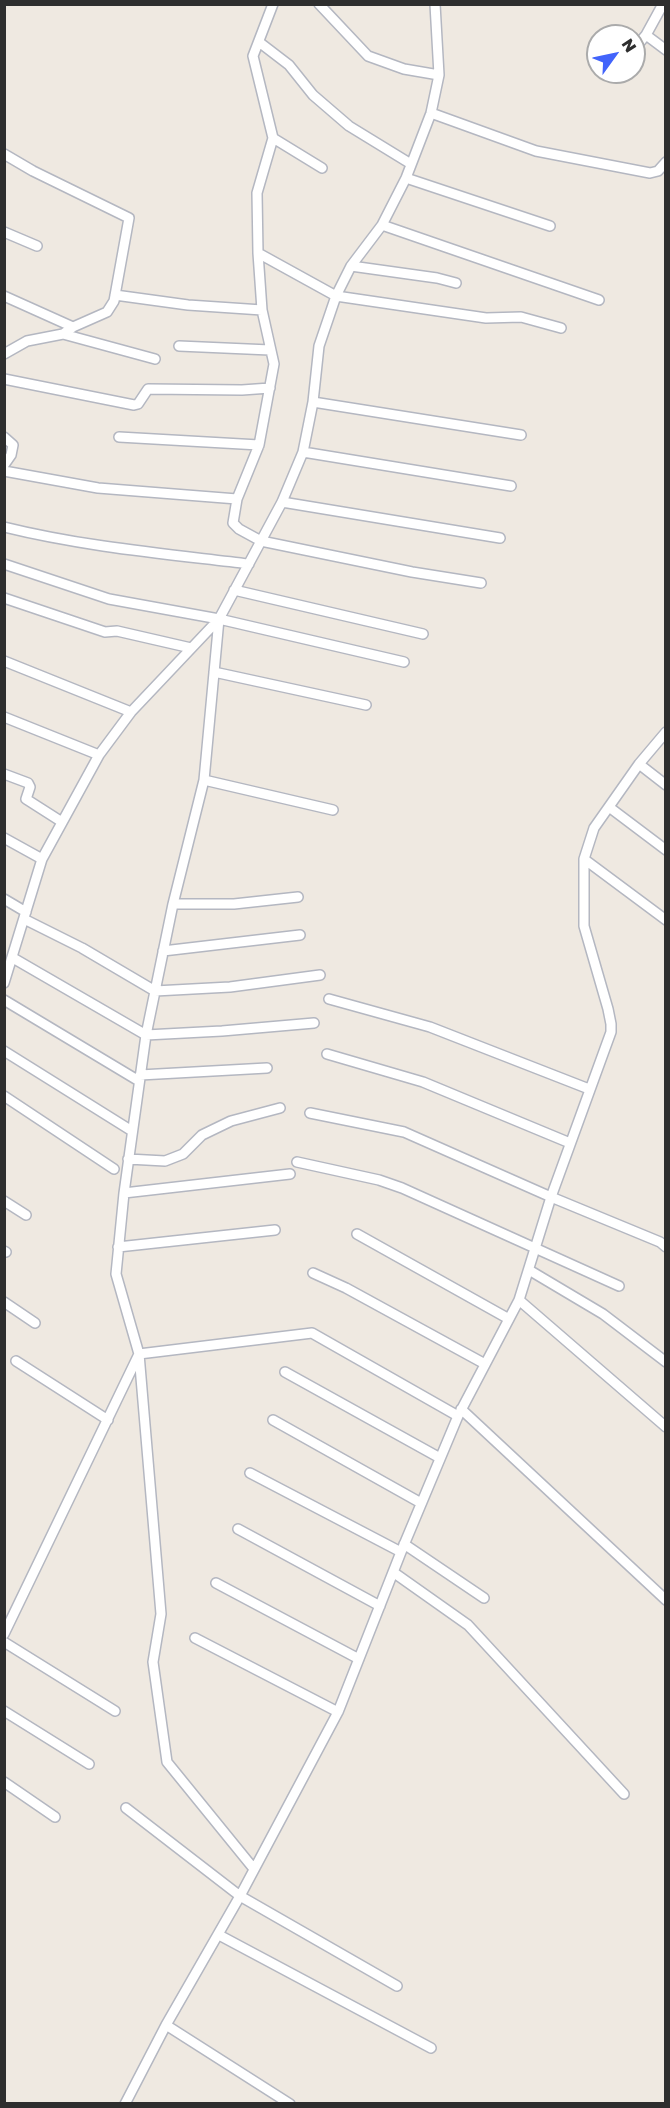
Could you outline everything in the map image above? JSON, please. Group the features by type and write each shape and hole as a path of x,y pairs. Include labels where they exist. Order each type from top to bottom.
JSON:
{"street":[{"path":"273,4 253,56 273,138 257,193 262,310 274,364 259,445 237,499 233,523 261,542 412,572 481,583"},
{"path":"319,4 368,56 404,69 439,75"},
{"path":"4,983 9,960 42,859 99,755 130,712 219,619 282,502 303,452 313,402 319,346 336,296 351,266 382,225 406,178 431,113 439,75 435,4"},
{"path":"663,4 646,35 666,50"},
{"path":"260,42 289,65 314,95 350,126 411,164"},
{"path":"431,113 536,152 650,174 658,171 666,162"},
{"path":"273,138 322,168"},
{"path":"4,154 33,171 129,218 114,301 107,312 63,334 27,341 4,354"},
{"path":"406,178 550,226"},
{"path":"382,225 599,300"},
{"path":"4,232 37,246"},
{"path":"258,253 336,296 486,318 521,317 561,328"},
{"path":"351,266 437,278 456,283"},
{"path":"115,295 188,305 262,310"},
{"path":"4,296 73,327"},
{"path":"63,334 155,359"},
{"path":"179,346 270,350"},
{"path":"4,379 134,405 138,404 148,389 270,388"},
{"path":"313,402 521,435"},
{"path":"4,437 13,445 11,455 4,465"},
{"path":"119,437 259,445"},
{"path":"303,452 511,486"},
{"path":"4,471 98,488 237,499"},
{"path":"282,502 500,538"},
{"path":"4,526 54,539 98,546 249,564"},
{"path":"4,564 109,599 219,619 404,662"},
{"path":"234,590 423,634"},
{"path":"4,598 105,632 117,631 191,648"},
{"path":"219,619 204,780 173,904 146,1035 128,1159 116,1274 139,1354 161,1614 153,1662 167,1762 254,1869"},
{"path":"4,661 130,712"},
{"path":"214,672 366,705"},
{"path":"4,717 99,755"},
{"path":"125,2103 166,2025 219,1935 338,1712 402,1548 460,1412 519,1300 551,1197 612,1024 584,926 584,858 594,828 639,764 666,732"},
{"path":"639,764 666,785"},
{"path":"4,774 28,783 30,787 26,799 62,822"},
{"path":"204,780 333,810"},
{"path":"609,807 666,850"},
{"path":"4,838 42,859"},
{"path":"584,858 666,920"},
{"path":"173,904 234,904 298,897"},
{"path":"4,899 25,916 155,992 230,987 320,975"},
{"path":"163,951 300,935"},
{"path":"9,960 146,1035 314,1023"},
{"path":"4,999 140,1078 267,1068"},
{"path":"329,999 430,1027 589,1089"},
{"path":"4,1051 132,1131"},
{"path":"327,1054 423,1082 570,1143"},
{"path":"4,1096 114,1169"},
{"path":"128,1159 165,1161 183,1155 202,1135 231,1121 280,1108"},
{"path":"310,1113 405,1132 551,1197 660,1242 666,1247"},
{"path":"297,1161 379,1180 402,1188 619,1286"},
{"path":"124,1193 290,1174"},
{"path":"4,1201 26,1215"},
{"path":"118,1247 275,1230"},
{"path":"357,1234 509,1319"},
{"path":"529,1270 603,1314 666,1362"},
{"path":"312,1274 346,1288 485,1364"},
{"path":"519,1300 666,1427"},
{"path":"4,1302 35,1323"},
{"path":"139,1354 312,1333 460,1412 666,1600"},
{"path":"4,1634 139,1354"},
{"path":"16,1361 108,1420"},
{"path":"285,1372 440,1458"},
{"path":"273,1420 422,1503"},
{"path":"250,1473 402,1548 484,1598"},
{"path":"238,1529 380,1606"},
{"path":"393,1572 468,1625 624,1794"},
{"path":"216,1583 359,1659"},
{"path":"195,1638 338,1712"},
{"path":"4,1642 116,1711"},
{"path":"4,1711 89,1764"},
{"path":"4,1782 55,1816"},
{"path":"126,1808 240,1896 398,1986"},
{"path":"219,1935 431,2048"},
{"path":"166,2025 290,2103"}]}
